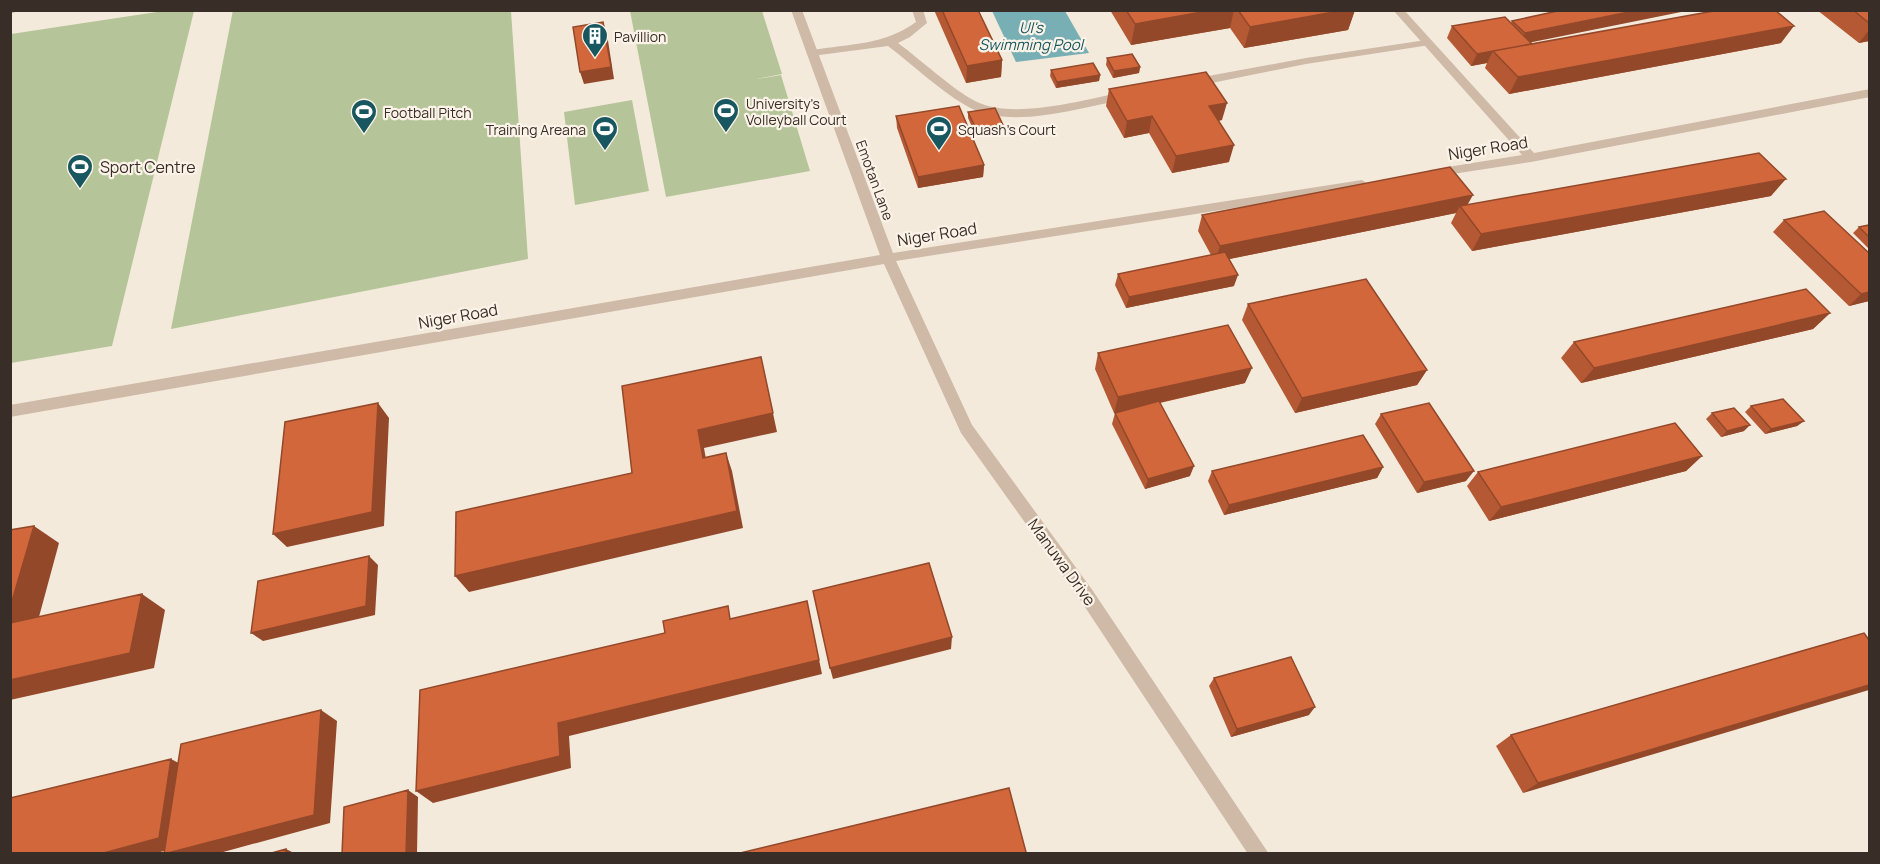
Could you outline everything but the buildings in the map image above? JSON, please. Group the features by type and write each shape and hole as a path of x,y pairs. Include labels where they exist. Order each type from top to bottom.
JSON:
{"street":[{"path":"10,11 16,10"},
{"name":"Emotan Lane","path":"796,10 888,258"},
{"path":"812,53 890,42 906,35 921,23 917,10"},
{"path":"1398,10 1531,158"},
{"path":"890,42 969,103 988,111 1024,114 1142,92"},
{"path":"1177,86 1306,61 1426,43"},
{"name":"Niger Road","path":"1414,176 1531,158 1869,93"},
{"name":"Niger Road","path":"10,411 888,258 1379,182"},
{"name":"Manuwa Drive","path":"888,258 966,429 1087,596 1260,854"}],"green space":[{"name":"Sport Centre","path":"170,10 194,11 112,346 11,363 11,34"},
{"name":"Football Pitch","path":"233,10 511,11 528,259 171,329"},
{"path":"630,11 762,11 782,74 757,79 781,75 810,171 666,197"},
{"name":"Training Areana","path":"632,100 649,191 575,205 564,112"}],"water":[{"name":"UI's Swimming Pool","path":"992,11 1065,11 1089,53 1016,62"}],"place":[{"name":"Pavillion","path":"595,59"},
{"name":"University's Volleyball Court","path":"726,134"},
{"name":"Football Pitch","path":"364,135"},
{"name":"Training Areana","path":"605,152"},
{"name":"Squash's Court","path":"939,152"},
{"name":"Sport Centre","path":"80,190"}]}
